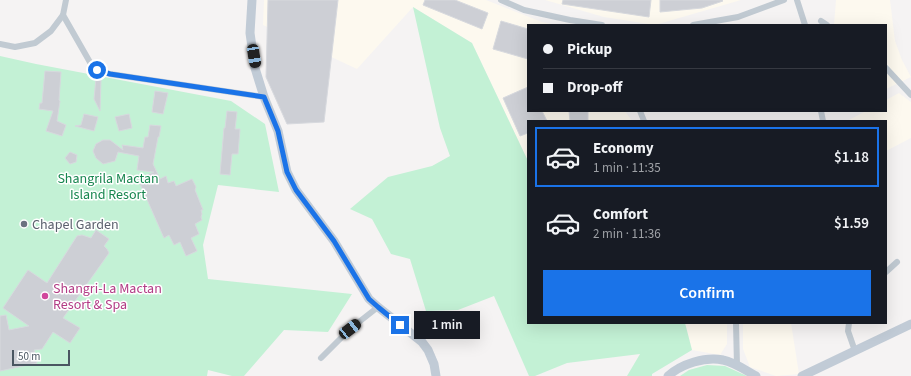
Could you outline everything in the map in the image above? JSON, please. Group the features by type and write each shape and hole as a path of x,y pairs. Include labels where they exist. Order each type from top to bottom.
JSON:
{"street":[{"path":"0,44 15,47 35,44 51,31 62,15 66,0"},
{"path":"252,0 250,32 256,68 264,97 278,131 287,172 296,190 334,241 369,299 422,342 428,350 434,364 436,376"},
{"path":"500,0 524,10 596,24"},
{"path":"699,24 738,17 784,0"},
{"path":"797,0 805,24"},
{"path":"62,15 91,64 97,70 110,74 264,97"},
{"path":"821,21 826,24"},
{"path":"887,69 911,95"},
{"path":"887,271 897,262"},
{"path":"321,358 350,329 378,307"},
{"path":"736,324 737,366"},
{"path":"849,324 848,331 855,351"},
{"path":"802,376 911,324"},
{"path":"668,376 688,364 705,358 723,360 756,376"}],"shaded area":[{"path":"264,0 486,0 542,22 552,24 527,24 527,112 626,112 631,120 527,120 527,159 472,43 413,7 357,69 263,25"},
{"path":"545,0 741,0 658,24 649,24 604,17"},
{"path":"836,0 890,0 895,41 902,60 911,77 887,89 887,24 834,24"},
{"path":"899,93 911,102 911,138 887,150 887,120 849,120 864,112 887,112 887,99"},
{"path":"685,324 727,324 727,344 720,355 692,350"},
{"path":"743,324 791,324 799,374 776,376 750,367 743,349"}],"green space":[{"path":"413,7 472,43 527,159 527,324 685,324 692,350 652,374 652,376 627,376 640,354 567,363 535,376 529,376 494,296 458,310 426,311 410,259 391,254 372,219 350,209 388,177 432,166 450,156 440,128"},
{"name":"Shangrila Mactan Island Resort","path":"0,56 231,101 265,124 279,192 218,185 203,245 208,279 352,294 328,332 284,330 244,376 232,376 208,370 207,376 0,376"},
{"path":"707,365 725,366 747,376 680,376 689,370"}],"building":[{"path":"268,0 338,0 324,122 287,124 266,77"},
{"path":"425,0 455,0 488,13 482,29 423,5"},
{"path":"563,0 651,0 649,17 562,4"},
{"path":"660,0 723,1 702,8 660,12"},
{"path":"501,21 527,29 527,59 493,49"},
{"path":"45,71 61,72 60,101 57,121 66,125 62,136 46,131 53,111 39,109 40,103 42,103"},
{"path":"96,78 101,79 100,111 94,99"},
{"path":"527,87 527,112 542,112 546,120 527,120 527,133 520,136 503,98"},
{"path":"155,91 168,93 163,114 152,112"},
{"path":"227,111 237,112 235,129 240,129 238,154 232,154 230,175 220,174"},
{"path":"569,112 588,112 588,120 570,120"},
{"path":"84,114 98,117 94,131 75,126 81,125"},
{"path":"129,114 132,128 119,131 115,117"},
{"path":"150,125 161,126 153,164 160,179 166,176 168,183 174,181 176,186 192,179 203,210 201,210 202,220 195,224 199,234 191,238 197,251 186,256 180,242 174,245 169,235 164,238 138,179 154,172 137,170 139,156 118,152 115,161 103,164 96,158 93,151 96,144 103,140 110,140 123,150 122,145 143,148 145,137 148,137"},
{"path":"70,152 77,155 76,162 70,164 65,158"},
{"name":"Shangri-La Mactan Resort & Spa","path":"96,230 109,239 104,246 109,253 63,318 80,328 70,343 53,332 42,349 34,350 37,363 0,371 0,316 6,315 9,330 29,326 3,308 28,270 47,283 77,236 82,235 91,238"}],"place":[{"name":"Chapel Garden","path":"24,224"},
{"name":"Shangri-La Mactan Resort & Spa","path":"45,296"}],"route":[{"path":"97,70 110,74 264,97 278,131 287,172 296,190 334,241 369,299 400,325"}]}
